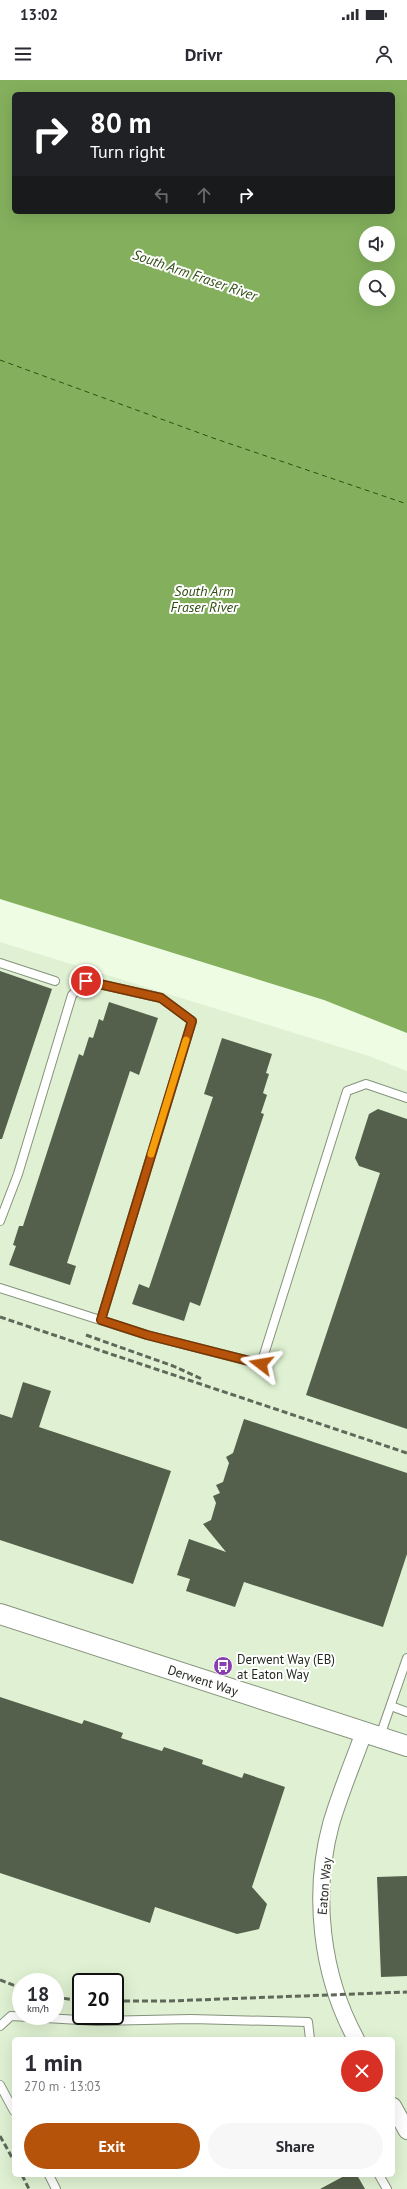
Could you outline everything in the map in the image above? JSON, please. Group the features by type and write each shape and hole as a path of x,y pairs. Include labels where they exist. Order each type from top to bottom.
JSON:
{"street":[{"name":"Derwent Way","path":"0,1614 407,1746"},
{"name":"Eaton Way","path":"355,2037 336,1994 321,1922 323,1873 331,1825 371,1735"},
{"path":"395,2110 407,2131"}],"lane":[{"path":"0,963 55,980"},
{"path":"0,1221 18,1174 72,995 86,981 161,998 192,1021 101,1320"},
{"path":"0,1288 147,1335 261,1364 347,1091 366,1084 407,1098"},
{"path":"371,1735 391,1706 407,1658"},
{"path":"391,1706 407,1712"},
{"path":"0,2026 11,2016 97,2021 191,2019 308,2022 310,2037"},
{"path":"0,2085 12,2107"},
{"path":"50,2177 56,2189"},
{"path":"380,2177 387,2189"}],"shaded area":[{"path":"0,942 369,1056 407,1071 407,2189 0,2189"}],"water":[{"name":"South Arm Fraser River","path":"0,80 407,80 407,1033 324,1000 0,899"}],"building":[{"path":"0,971 52,989 2,1139 0,1139"},
{"path":"109,1002 158,1018 139,1075 130,1071 67,1263 76,1266 70,1285 9,1265 16,1246 13,1245 19,1226 23,1226 79,1054 83,1056 89,1037 93,1038 99,1019 103,1021"},
{"path":"222,1038 272,1054 266,1073 269,1074 263,1093 267,1095 261,1113 264,1114 200,1306 190,1302 184,1321 132,1304 139,1284 149,1288 213,1097 204,1094"},
{"path":"378,1109 407,1119 407,1429 306,1395 380,1173 359,1166 355,1158 369,1114"},
{"path":"23,1382 51,1391 39,1427 171,1471 133,1584 0,1540 0,1414 12,1418"},
{"path":"244,1419 407,1473 407,1554 383,1627 244,1582 235,1607 186,1591 190,1579 177,1575 189,1539 226,1552 203,1524 211,1520 216,1503 213,1496 220,1493 216,1485 223,1482 229,1463 226,1457 233,1453"},
{"path":"0,1697 82,1724 84,1720 123,1733 121,1738 162,1751 164,1747 203,1760 202,1764 242,1778 244,1773 285,1787 252,1887 267,1904 259,1929 237,1934 155,1907 150,1923 0,1873"},
{"path":"407,1876 407,1976 381,1977 377,1877"},
{"path":"342,2177 358,2177 365,2189 320,2189"}],"ferry route":[{"path":"0,360 213,438 407,504"}],"railway":[{"path":"0,1317 407,1453"},
{"path":"86,1335 173,1366 202,1379"},
{"path":"0,1980 12,1985"},
{"path":"124,2001 169,2001 407,1992"},
{"path":"64,1998 72,2000"},
{"path":"0,2136 12,2157"},
{"path":"23,2177 29,2189"}],"slow traffic":[{"path":"151,1154 186,1040"}],"place":[{"name":"Derwent Way (EB) at Eaton Way","path":"223,1666"}],"route":[{"path":"86,981 161,998 192,1021 101,1320 147,1335 261,1364"}]}
